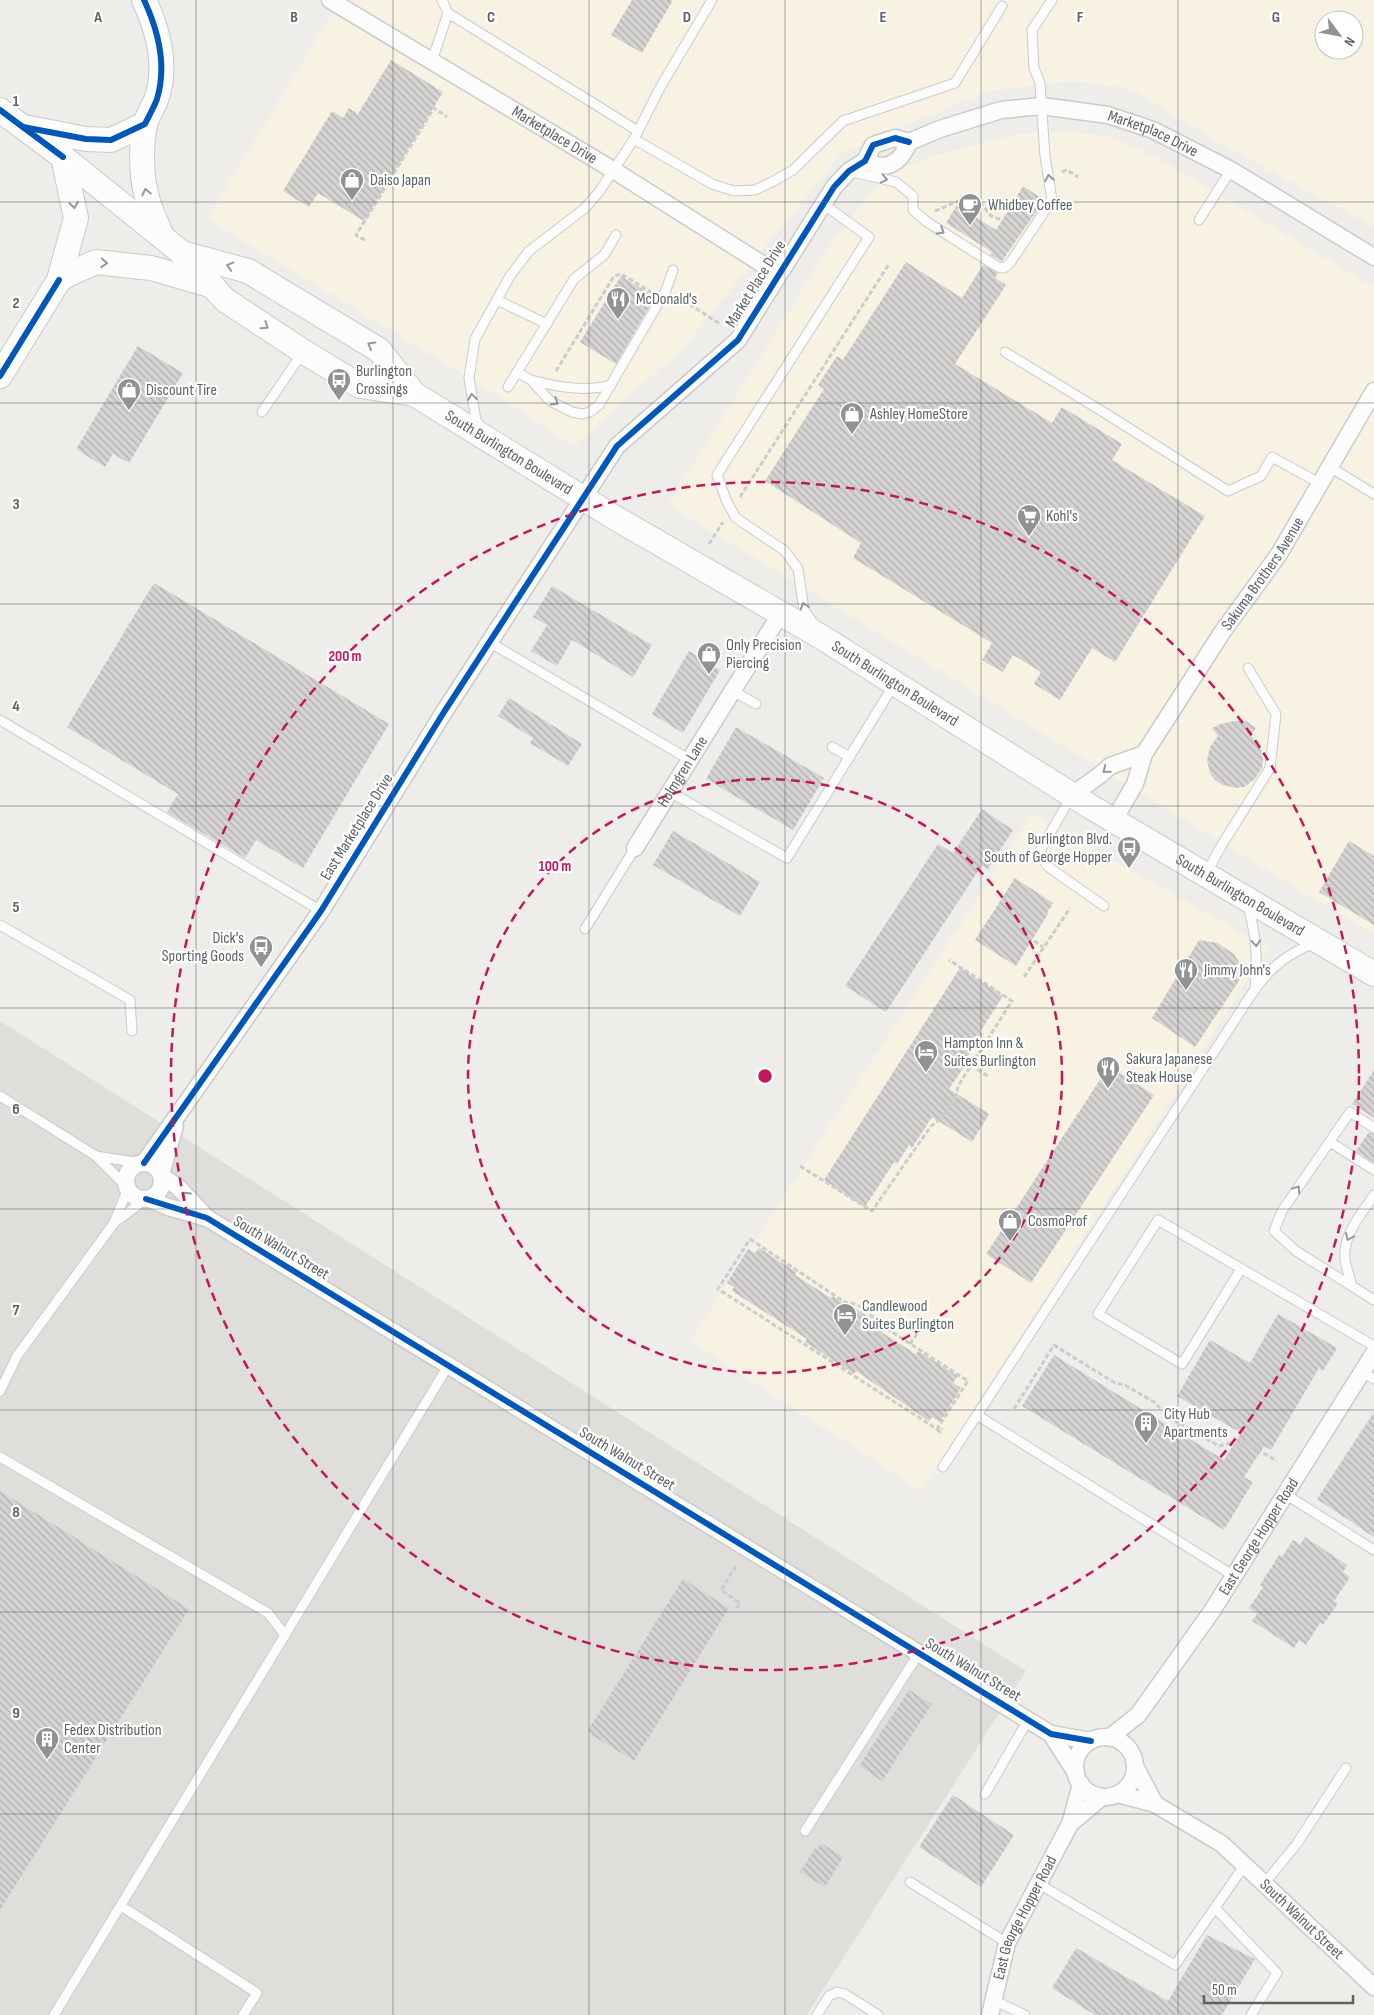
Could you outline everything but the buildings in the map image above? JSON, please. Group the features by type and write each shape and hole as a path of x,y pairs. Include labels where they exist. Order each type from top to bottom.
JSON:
{"main road":[{"path":"144,0 155,23 160,52 160,77 157,99 145,124 143,168 146,193 162,238"},
{"name":"South Burlington Boulevard","path":"0,110 182,253 225,300 360,386 414,394"},
{"path":"23,127 86,139 111,140 145,124"},
{"path":"0,376 59,280 76,218 72,191 63,158"},
{"name":"South Burlington Boulevard","path":"182,253 248,271 379,350 414,394 582,498 823,638 1072,795 1367,968"},
{"path":"59,280 96,262 151,268 213,286"}],"street":[{"name":"Marketplace Drive","path":"330,0 614,170 778,274"},
{"name":"Marketplace Drive","path":"909,142 940,129 1001,110 1042,106 1108,115 1153,130 1231,170 1374,257"},
{"name":"Market Place Drive","path":"582,498 617,446 738,340 834,187 849,172 865,161 873,145 895,138 909,142"},
{"name":"Sakuma Brothers Avenue","path":"1114,820 1135,784 1144,754 1223,631 1279,554 1374,391"},
{"name":"East Marketplace Drive","path":"142,1163 321,911 582,498"},
{"name":"Holmgren Lane","path":"635,848 781,613"},
{"path":"1072,795 1110,766 1144,754"},
{"name":"East Marketplace Drive","path":"162,1175 180,1112"},
{"path":"142,1163 154,1165 162,1175 163,1184 160,1191 155,1196 147,1199 135,1197 127,1187 126,1178 128,1171 142,1163"},
{"name":"South Walnut Street","path":"162,1175 179,1188 207,1218 1028,1720 1051,1734 1091,1741"},
{"name":"South Walnut Street","path":"147,1199 207,1218"},
{"name":"East George Hopper Road","path":"1110,1738 1138,1715 1212,1611 1285,1494 1368,1375 1374,1353"},
{"name":"East George Hopper Road","path":"1130,1750 1138,1715"},
{"name":"South Walnut Street","path":"1051,1734 1078,1779"},
{"path":"1135,1766 1131,1782 1118,1794 1102,1797 1094,1794 1078,1779 1076,1764 1078,1754 1091,1741 1110,1738 1124,1744 1130,1750 1135,1766 1155,1804"},
{"name":"East George Hopper Road","path":"991,2008 1007,1943 1070,1824 1078,1779"},
{"name":"South Walnut Street","path":"1118,1794 1155,1804 1222,1844 1374,1987"},
{"name":"East George Hopper Road","path":"1070,1824 1102,1797"}],"lane":[{"path":"442,0 448,13 712,184 734,191 755,190 793,170 843,121 955,83 1002,6"},
{"path":"491,441 476,420 469,378 475,338 510,276 529,251 584,209 614,170 636,135 661,86 712,0"},
{"path":"849,172 896,182 913,196 913,210 927,222 998,267 1004,268 1010,263 1052,200 1040,83 1034,68 1032,30 1052,0"},
{"path":"432,61 448,13"},
{"path":"1199,220 1231,170"},
{"path":"823,204 869,237 717,475 727,502 736,518 785,551 798,569 804,610 823,638"},
{"path":"508,387 574,279 604,255 616,235"},
{"path":"531,380 550,401 572,412 582,414 590,412 599,405 666,290 673,270"},
{"path":"497,300 546,324"},
{"path":"262,412 304,352"},
{"path":"1005,352 1228,491 1261,476 1272,457 1321,484"},
{"path":"517,372 531,380 549,385 590,388 610,385"},
{"path":"1330,467 1374,495"},
{"path":"490,642 690,760"},
{"path":"1206,874 1270,768 1276,714 1248,668"},
{"path":"670,792 787,858 895,683"},
{"path":"732,691 756,704"},
{"path":"0,720 321,911"},
{"path":"832,747 850,757"},
{"path":"1072,795 1040,852 1046,866 1104,906"},
{"name":"Holmgren Lane","path":"585,930 635,848"},
{"path":"1246,898 1256,934 1258,962 1255,989"},
{"path":"0,925 130,1000 132,1031"},
{"path":"942,1467 1255,989 1270,969 1288,955 1317,940"},
{"path":"0,1096 96,1156 127,1187 114,1223 17,1356 0,1391"},
{"path":"1374,1128 1350,1112 1282,1211 1274,1231 1296,1252 1374,1300"},
{"path":"1330,1142 1374,1170"},
{"path":"96,1156 142,1163"},
{"path":"1352,1286 1345,1259 1345,1247 1352,1231 1374,1195"},
{"path":"114,1223 147,1199"},
{"path":"1241,1269 1182,1364 1098,1314 1158,1220 1374,1346"},
{"path":"54,2015 448,1366"},
{"path":"977,1415 1234,1576"},
{"path":"0,1457 268,1613 285,1635"},
{"path":"1285,1494 1374,1550"},
{"path":"805,1831 919,1653"},
{"path":"985,1794 1028,1720"},
{"path":"1264,1884 1296,1845 1346,1768"},
{"path":"1039,1884 1175,1965 1244,1866"},
{"path":"910,1882 1007,1943"},
{"path":"121,1906 257,1992 243,2015"},
{"path":"1215,1908 1277,1973 1251,2015"},
{"path":"817,2015 829,1996 837,1992 845,1994 878,2015"},
{"path":"991,2008 1026,2015"}],"path":[{"path":"365,240 356,235 434,108 447,117"},
{"path":"1056,173 1067,170 1078,177"},
{"path":"931,207 934,212 974,194 991,216 1002,220"},
{"path":"736,503 888,264"},
{"path":"552,378 614,276 621,274 655,294"},
{"path":"672,293 720,324"},
{"path":"709,544 724,522"},
{"path":"1024,977 1070,908"},
{"path":"1034,941 1043,947"},
{"path":"800,1166 872,1211 930,1126 940,1121 957,1093 958,1086 1012,1001 950,960"},
{"path":"971,1065 989,1076"},
{"path":"944,1098 951,1103"},
{"path":"937,1429 968,1381 875,1321 872,1315 862,1310 854,1302 846,1303 750,1239 736,1265 718,1289 940,1432 942,1428"},
{"path":"890,1330 899,1318"},
{"path":"910,1344 919,1331"},
{"path":"1014,1409 1054,1345 1116,1383 1125,1385 1154,1402 1170,1418 1219,1446 1231,1443 1239,1447 1243,1441 1277,1462"},
{"path":"736,1566 721,1590 740,1603 736,1610"}],"shaded area":[{"name":"Burlington Crossings","path":"340,0 1374,0 1374,227 1223,145 1131,89 1073,81 989,91 898,128 840,155 685,346 574,446 469,378 207,219"},
{"path":"1067,132 1110,136 1172,166 1374,287 1374,934 668,505 829,246 885,174 933,156 1017,134"},
{"path":"1032,814 1268,948 921,1491 690,1341"},
{"path":"0,1021 1026,1671 807,2015 0,2015"}],"cycle path":[{"path":"23,127 86,139 111,140 145,124 157,99 160,87 161,61 157,36 144,0"},
{"path":"0,110 63,157"},
{"path":"144,1163 321,911 444,712 617,446 738,340 834,187 849,171 865,161 873,145 895,138 909,142"},
{"path":"0,376 59,280"},
{"path":"146,1199 207,1218 1051,1734 1091,1741"}],"place":[{"name":"Daiso Japan","path":"352,201"},
{"name":"Whidbey Coffee","path":"970,226"},
{"name":"McDonald's","path":"618,320"},
{"name":"Burlington Crossings","path":"339,401"},
{"name":"Discount Tire","path":"129,411"},
{"name":"Ashley HomeStore","path":"852,435"},
{"name":"Kohl's","path":"1029,537"},
{"name":"Only Precision Piercing","path":"709,675"},
{"name":"Burlington Blvd. South of George Hopper","path":"1129,869"},
{"name":"Dick's Sporting Goods","path":"261,968"},
{"name":"Jimmy John's","path":"1186,991"},
{"name":"Hampton Inn & Suites Burlington","path":"926,1073"},
{"name":"Sakura Japanese Steak House","path":"1108,1089"},
{"name":"CosmoProf","path":"1010,1242"},
{"name":"Candlewood Suites Burlington","path":"845,1336"},
{"name":"City Hub Apartments","path":"1146,1444"},
{"name":"Fedex Distribution Center","path":"47,1760"}]}
